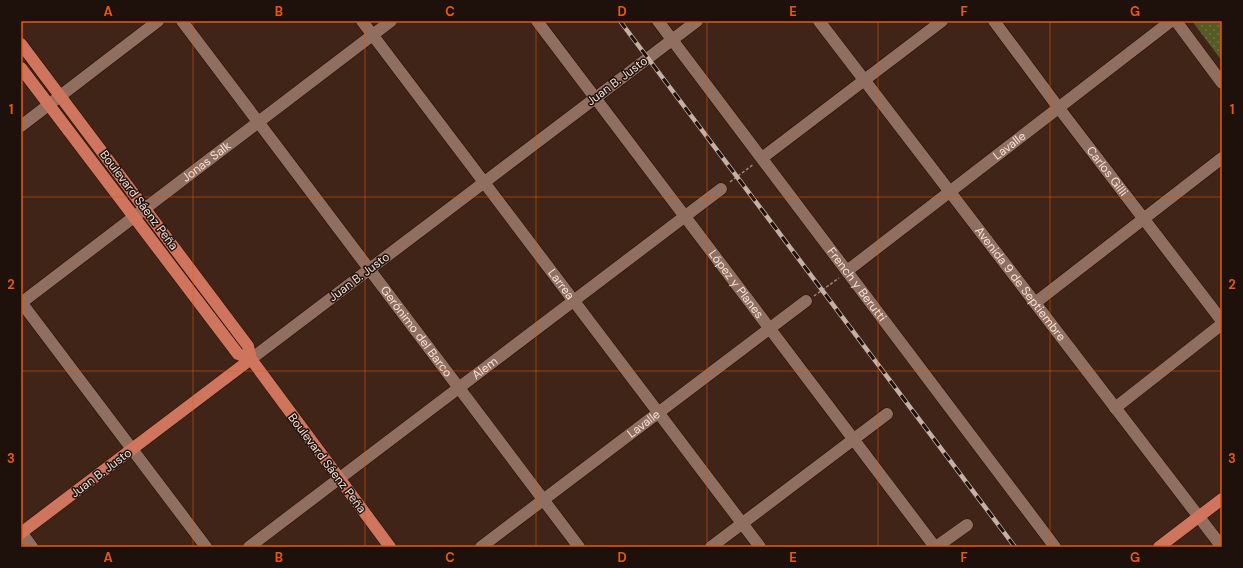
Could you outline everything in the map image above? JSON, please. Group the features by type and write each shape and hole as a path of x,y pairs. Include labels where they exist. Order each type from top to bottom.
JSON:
{"main road":[{"name":"Boulevard Sáenz Peña","path":"21,44 248,346 251,359 390,547"},
{"name":"Boulevard Sáenz Peña","path":"21,68 238,354 251,359"},
{"name":"Juan B. Justo","path":"21,533 251,359"},
{"path":"1159,547 1222,499"}],"street":[{"path":"21,126 158,21"},
{"name":"Gerónimo del Barco","path":"182,21 579,547"},
{"name":"Larrea","path":"362,21 760,547"},
{"name":"Jonas Salk","path":"21,302 392,21"},
{"name":"López y Planes","path":"537,21 936,547"},
{"name":"French y Berutti","path":"658,21 1055,547"},
{"name":"Juan B. Justo","path":"251,359 697,21"},
{"name":"Avenida 9 de Septiembre","path":"819,21 1222,547"},
{"path":"762,158 942,21"},
{"name":"Carlos Gilli","path":"994,21 1222,322"},
{"name":"Lavalle","path":"847,271 1171,21"},
{"path":"1176,21 1222,83"},
{"path":"1035,303 1222,158"},
{"name":"Alem","path":"249,547 721,189"},
{"path":"21,302 206,547"},
{"name":"Lavalle","path":"481,547 658,412 806,302"},
{"path":"1115,408 1222,322"},
{"path":"711,547 887,414"},
{"path":"936,547 967,525"},
{"path":"21,533 32,547"}],"path":[{"path":"721,189 762,158"},
{"path":"806,302 847,271"}],"green space":[{"path":"1192,21 1222,21 1222,61"}],"railway":[{"path":"620,21 1015,547"}]}
